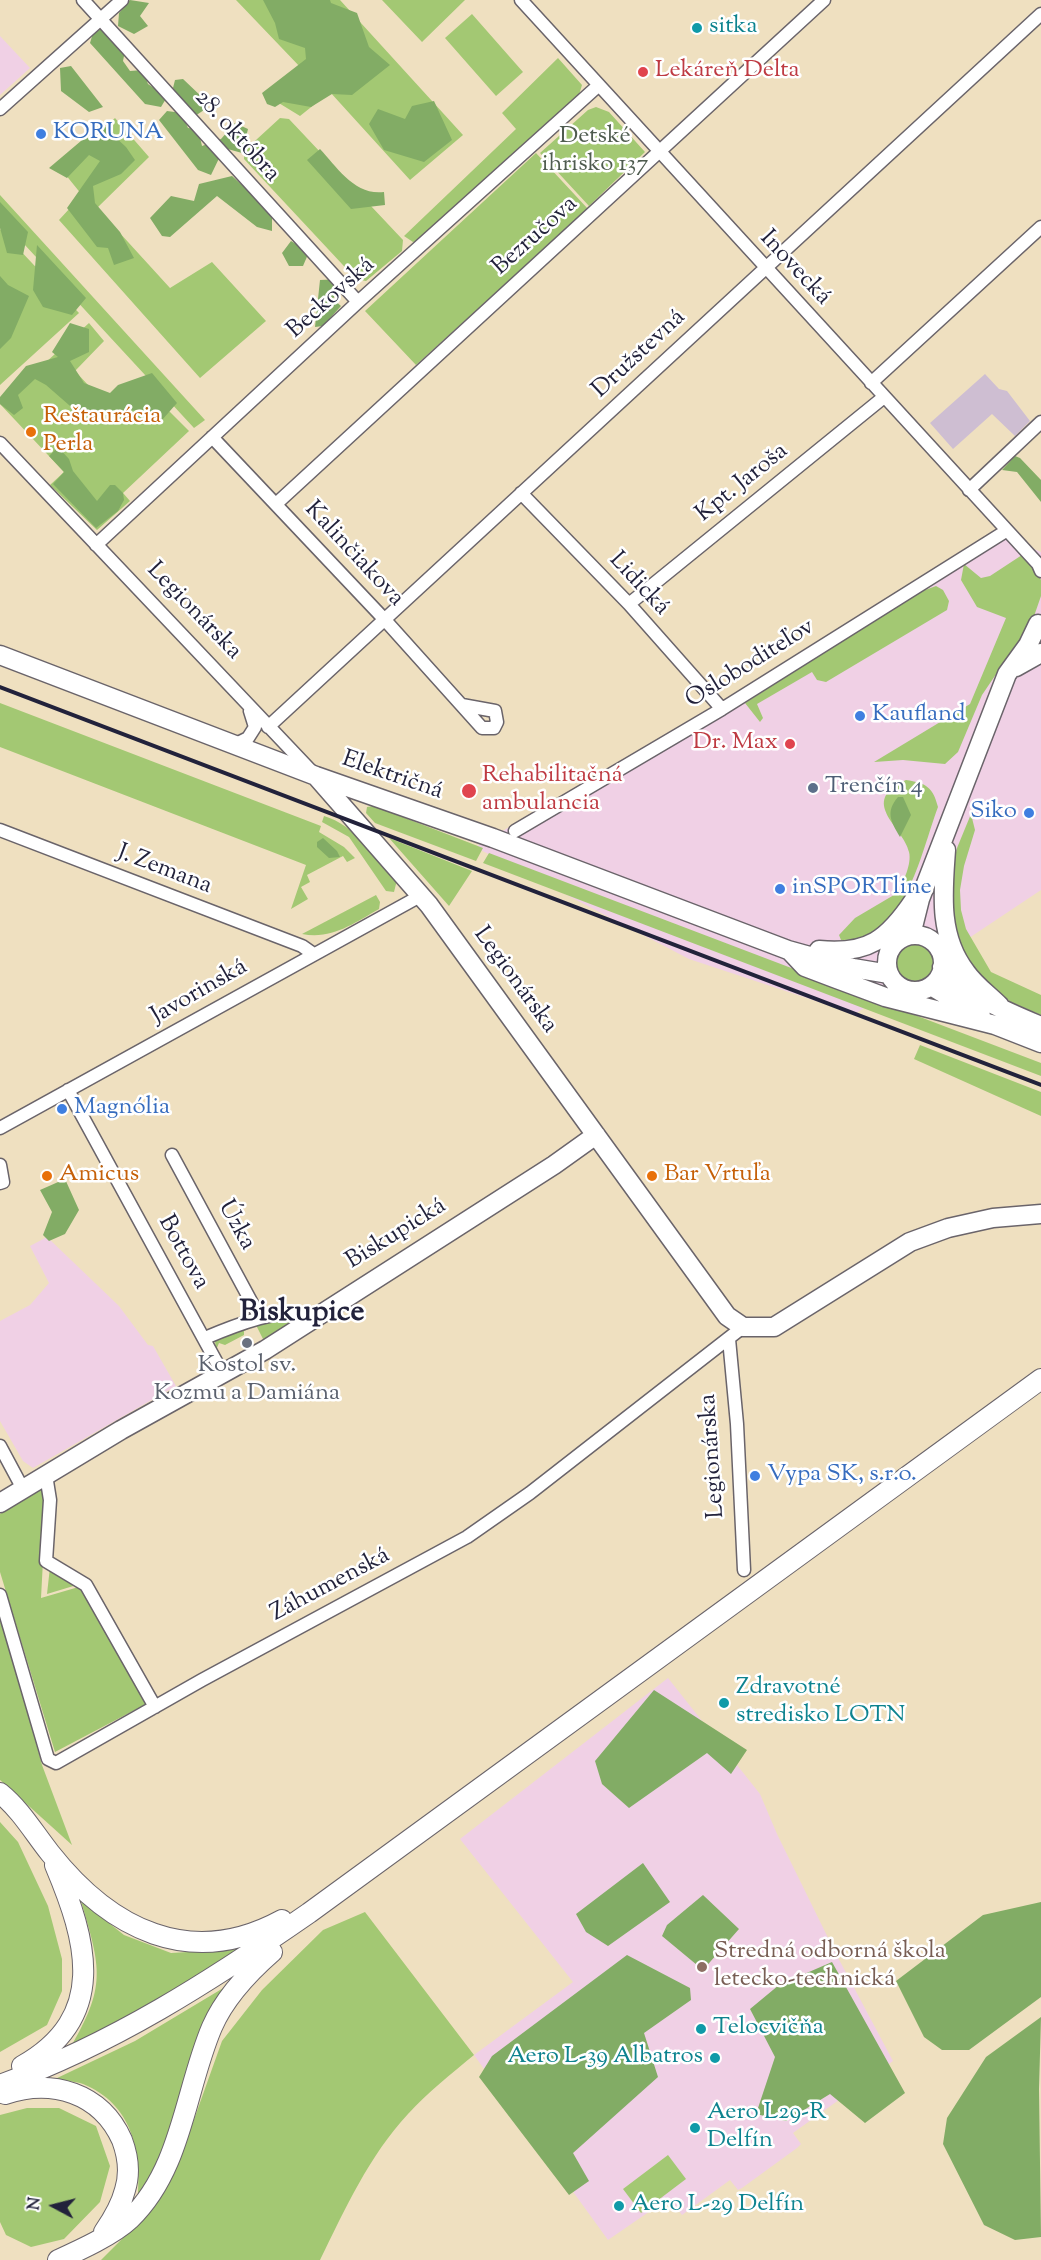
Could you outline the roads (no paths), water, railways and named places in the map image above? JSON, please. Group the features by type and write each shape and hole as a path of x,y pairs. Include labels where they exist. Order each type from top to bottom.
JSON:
{"main road":[{"path":"0,2085 97,2044 224,1972 477,1791 1041,1379"},
{"path":"58,2260 128,2220 143,2203 168,2163 203,2053 225,2004 255,1967 299,1932 603,1711 710,1620"},
{"path":"0,1793 21,1814 50,1854 110,1912 132,1926 182,1941 205,1942 248,1936 289,1916 395,1840 477,1791"},
{"path":"0,2075 19,2068 48,2049 64,2033 80,2001 84,1982 81,1943 71,1904 50,1854"},
{"path":"0,2096 27,2088 57,2088 77,2094 94,2103 108,2116 125,2149 128,2168 126,2189 118,2211 101,2237"}],"street":[{"name":"28. októbra","path":"83,0 358,302"},
{"path":"0,109 122,0"},
{"name":"Inovecká","path":"521,0 1040,567"},
{"name":"Bezručova","path":"276,504 824,0"},
{"name":"Družstevná","path":"268,727 1041,14"},
{"name":"Beckovská","path":"96,546 358,302 599,85"},
{"path":"871,383 1041,227"},
{"name":"Kpt. Jaroša","path":"629,604 884,397"},
{"path":"969,490 1041,422"},
{"name":"Kalinčiakova","path":"212,436 462,705"},
{"name":"Legionárska","path":"0,443 316,776 422,895 727,1316 743,1327"},
{"name":"Lidická","path":"521,493 629,604 722,709"},
{"name":"Osloboditeľov","path":"516,831 722,709 997,534 1006,531"},
{"path":"942,967 931,986 916,991 907,990 894,981 889,974 889,953 905,937 914,923 928,879 1007,674 1028,645 1040,622"},
{"path":"1007,674 1041,653"},
{"name":"Električná","path":"0,655 316,776 494,838 788,950 853,968 889,974"},
{"path":"236,744 248,738 255,727 247,704"},
{"path":"369,833 358,809 369,801 386,801"},
{"name":"J. Zemana","path":"0,830 293,943 312,953"},
{"path":"946,836 942,903 954,952 966,972 1000,1006"},
{"path":"788,950 847,951 882,940 899,922 928,879"},
{"path":"928,879 927,911 930,940"},
{"name":"Javorinská","path":"0,1128 312,953 422,895"},
{"path":"905,937 913,935 930,940 940,952 942,967 951,979 975,995 1041,1026"},
{"path":"788,950 805,966 844,982 885,996 995,1025 1041,1043"},
{"name":"Električná","path":"837,962 889,953"},
{"path":"931,986 995,1025"},
{"name":"Bottova","path":"68,1090 205,1338"},
{"name":"Biskupická","path":"0,1503 121,1430 224,1374 554,1165 596,1135"},
{"name":"Úzka","path":"172,1155 260,1318"},
{"path":"0,1165 3,1182 0,1183"},
{"path":"743,1327 774,1327 910,1242 948,1228 993,1218 1041,1214"},
{"path":"224,1374 205,1338 239,1323 260,1318 301,1312 312,1318"},
{"name":"Záhumenská","path":"0,1595 48,1759 56,1763 467,1537 530,1493 743,1327"},
{"name":"Legionárska","path":"729,1339 737,1424 744,1570"},
{"path":"0,1446 23,1489"},
{"path":"46,1475 50,1500 46,1561 86,1585 155,1707"}],"railway":[{"path":"0,687 1041,1085"}],"place":[{"name":"sitka","path":"697,28"},
{"name":"Lekáreň Delta","path":"643,72"},
{"name":"KORUNA","path":"41,134"},
{"name":"Reštaurácia Perla","path":"31,432"},
{"name":"Kaufland","path":"860,716"},
{"name":"Dr. Max","path":"790,744"},
{"name":"Trenčín 4","path":"813,788"},
{"name":"Rehabilitačná ambulancia","path":"469,791"},
{"name":"Siko","path":"1029,813"},
{"name":"inSPORTline","path":"780,889"},
{"name":"Magnólia","path":"62,1109"},
{"name":"Amicus","path":"47,1176"},
{"name":"Bar Vrtuľa","path":"652,1176"},
{"name":"Kostol sv. Kozmu a Damiána","path":"247,1343"},
{"name":"Vypa SK, s.r.o.","path":"755,1476"},
{"name":"Zdravotné stredisko LOTN","path":"724,1703"},
{"name":"Stredná odborná škola letecko-technická","path":"702,1967"},
{"name":"Telocvičňa","path":"701,2029"},
{"name":"Aero L-39 Albatros","path":"715,2058"},
{"name":"Aero L29-R Delfín","path":"695,2128"},
{"name":"Aero L-29 Delfín","path":"619,2206"}],"district":[{"name":"Biskupice","path":"302,1315"}],"park label":[{"name":"Detské ihrisko 137","path":"595,152"}]}
